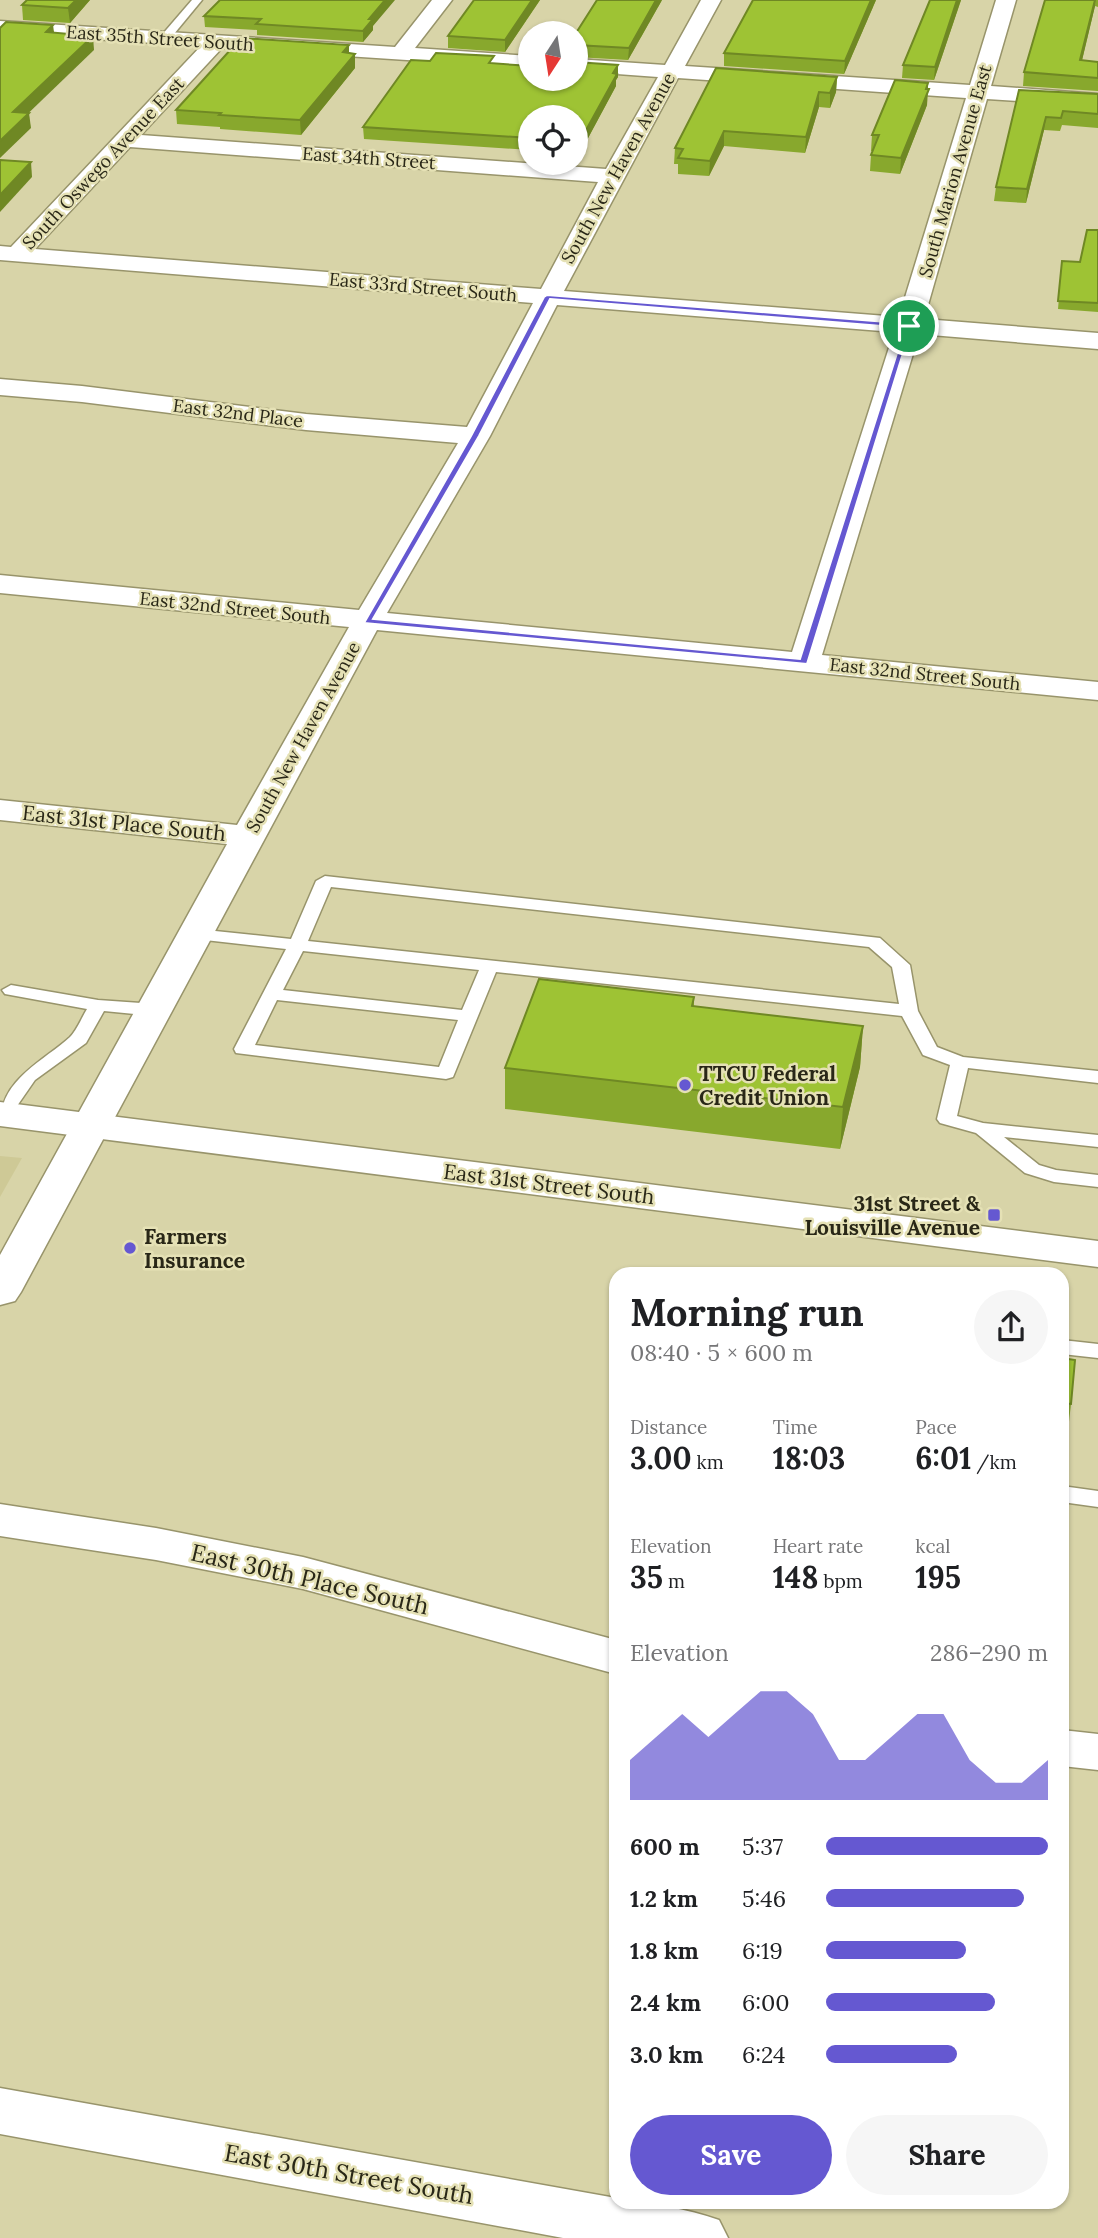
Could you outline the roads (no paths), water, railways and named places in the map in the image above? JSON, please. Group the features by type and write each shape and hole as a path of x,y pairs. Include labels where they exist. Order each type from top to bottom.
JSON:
{"street":[{"path":"400,54 442,0"},
{"name":"South New Haven Avenue","path":"0,1292 248,836 475,436 612,176 711,0"},
{"name":"South Marion Avenue East","path":"804,662 909,326 1006,0"},
{"name":"East 35th Street South","path":"0,27 518,61"},
{"name":"South Oswego Avenue East","path":"8,253 125,140 217,41"},
{"path":"588,66 1098,100"},
{"name":"East 34th Street","path":"125,140 612,176"},
{"name":"East 33rd Street South","path":"8,253 1098,341"},
{"name":"East 32nd Place","path":"0,387 82,394 306,422 475,436"},
{"name":"East 32nd Street South","path":"0,584 1098,691"},
{"name":"East 31st Place South","path":"0,810 248,836"},
{"name":"East 31st Street South","path":"0,1114 1098,1254"},
{"name":"East 30th Place South","path":"0,1520 156,1544 303,1573 609,1655"},
{"path":"1069,1749 1098,1752"},
{"name":"East 30th Street South","path":"0,2111 699,2238"}],"lane":[{"path":"165,38 197,0"},
{"path":"491,964 446,1073 243,1049 297,945 325,881 874,942 901,965 909,1011 930,1051 960,1062 1098,1077"},
{"path":"196,934 909,1011"},
{"path":"11,990 98,1005 155,1010"},
{"path":"270,994 470,1016"},
{"path":"0,1114 28,1076 79,1039 98,1005"},
{"path":"960,1062 947,1119 981,1129 1098,1141"},
{"path":"981,1129 1032,1169 1054,1176 1098,1181"},
{"path":"1069,1348 1098,1351"},
{"path":"1069,1495 1098,1499"}],"place":[{"name":"TTCU Federal Credit Union","path":"685,1085"},
{"name":"31st Street & Louisville Avenue","path":"994,1215"},
{"name":"Farmers Insurance","path":"130,1248"}]}
